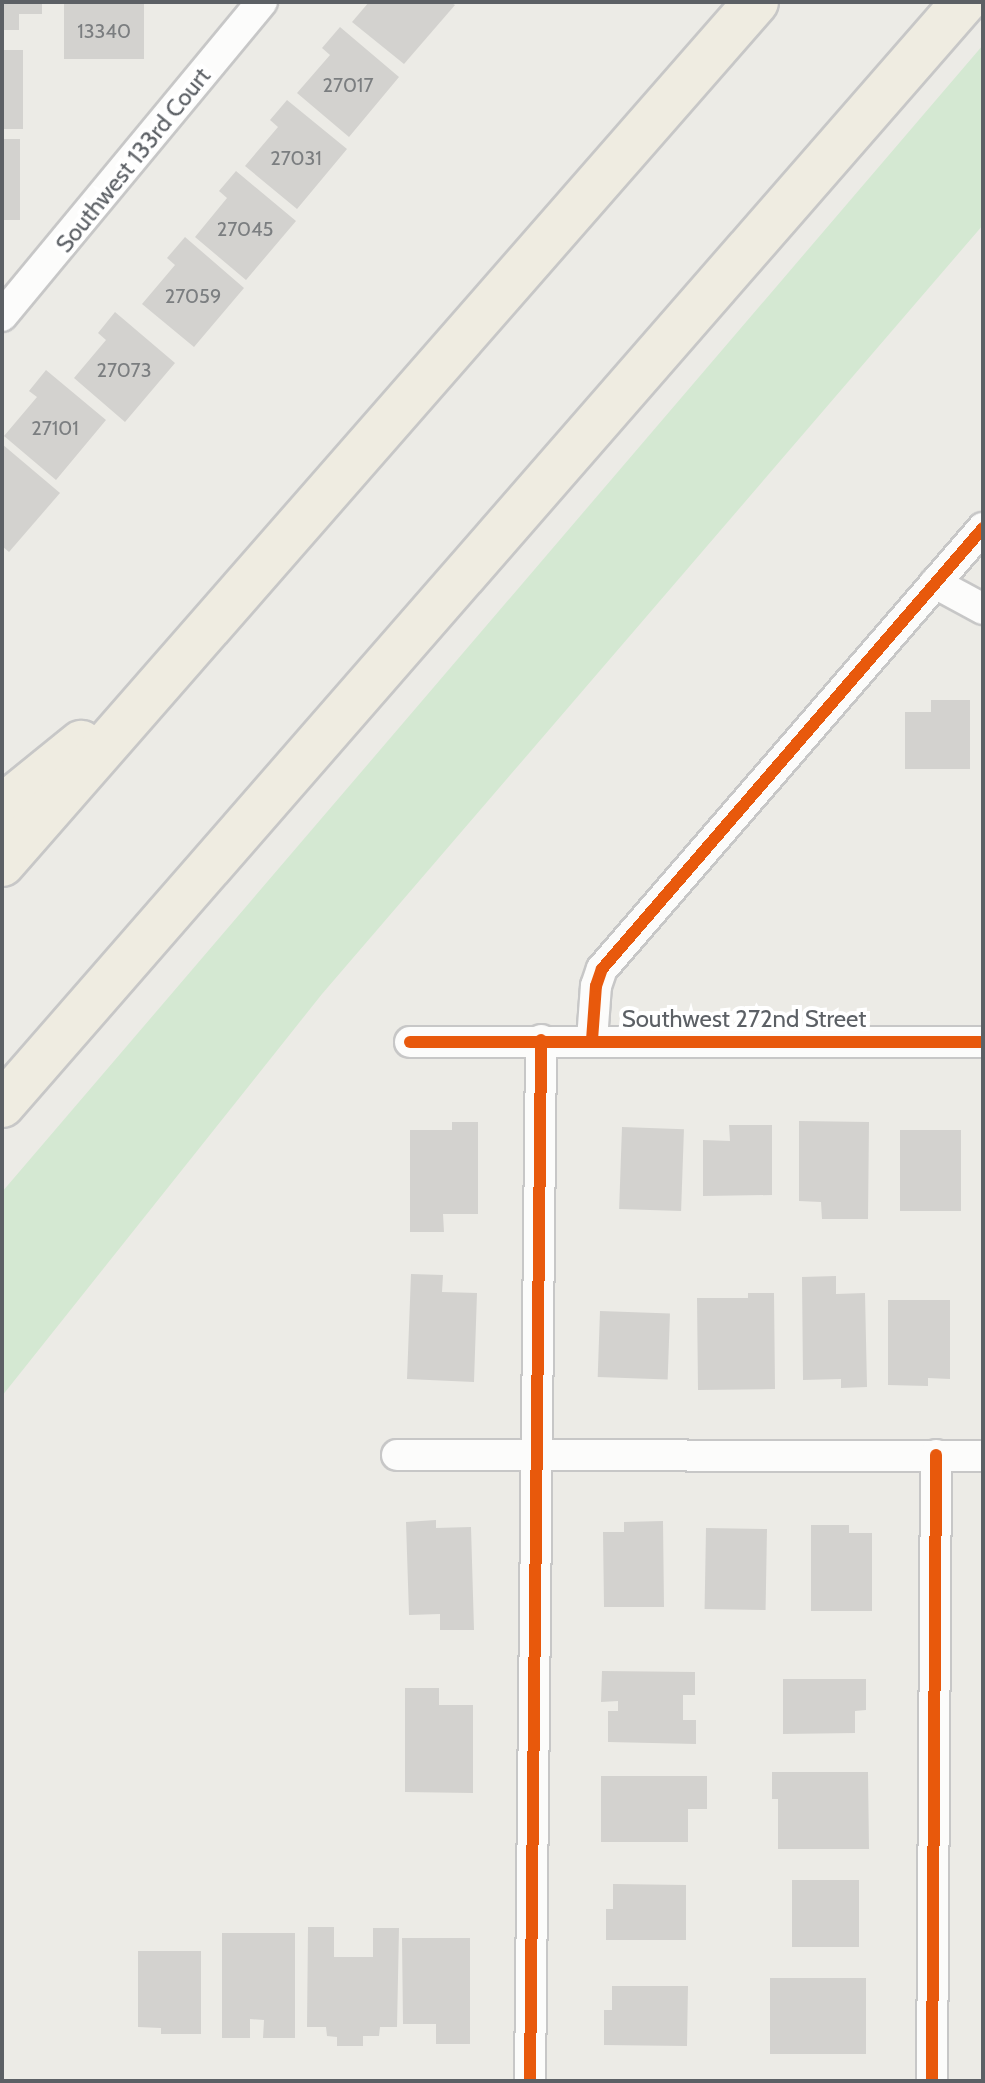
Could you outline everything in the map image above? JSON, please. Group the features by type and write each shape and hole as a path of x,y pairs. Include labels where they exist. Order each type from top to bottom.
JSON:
{"highway":[{"path":"2,864 756,2"},
{"path":"2,1105 964,2"},
{"path":"2,807 176,665"}],"street":[{"name":"Southwest 133rd Court","path":"2,316 262,2"},
{"path":"592,1040 596,986 602,969 983,528"},
{"path":"935,583 983,609"},
{"path":"530,2081 541,1040"},
{"name":"Southwest 272nd Street","path":"410,1042 983,1042"},
{"path":"397,1455 983,1456"},
{"path":"932,2081 936,1455"}],"green space":[{"path":"983,45 983,225 322,994 2,1396 2,1192"}],"building":[{"path":"2,2 42,2 42,14 19,14 19,30 2,30"},
{"path":"64,2 144,2 144,59 64,59"},
{"path":"369,2 450,2 455,5 404,64 352,22"},
{"path":"340,27 399,77 349,137 297,93 330,55 322,48"},
{"path":"2,50 23,50 23,129 2,129"},
{"path":"287,100 347,149 297,209 245,166 278,127 270,120"},
{"path":"2,139 20,139 20,220 2,220"},
{"path":"236,171 296,221 246,280 195,237 227,198 219,191"},
{"path":"185,237 244,288 194,347 142,304 175,265 167,258"},
{"path":"115,312 175,363 125,422 74,378 106,340 98,333"},
{"path":"46,370 106,420 56,480 4,436 37,397 29,391"},
{"path":"2,444 60,493 9,552 2,546"},
{"path":"931,700 970,700 970,769 905,769 905,712 931,712"},
{"path":"799,1121 869,1122 868,1219 822,1219 821,1202 799,1201"},
{"path":"452,1122 478,1122 478,1214 443,1214 444,1232 410,1232 410,1130 452,1130"},
{"path":"729,1125 772,1125 772,1195 703,1196 703,1140 730,1141"},
{"path":"622,1127 684,1129 681,1211 619,1209"},
{"path":"900,1130 961,1130 961,1211 900,1211"},
{"path":"411,1274 443,1275 442,1292 477,1293 474,1382 407,1379"},
{"path":"836,1276 836,1294 865,1293 867,1387 841,1388 841,1379 803,1380 802,1277"},
{"path":"748,1293 774,1293 775,1389 698,1390 697,1298 748,1298"},
{"path":"888,1300 950,1300 950,1379 928,1378 928,1386 888,1385"},
{"path":"600,1311 670,1313 668,1379 598,1377"},
{"path":"436,1520 436,1528 471,1527 474,1630 440,1630 440,1614 409,1615 406,1522"},
{"path":"663,1521 664,1607 604,1607 603,1532 624,1532 624,1522"},
{"path":"811,1525 849,1525 849,1533 872,1533 872,1611 811,1611"},
{"path":"706,1528 767,1529 766,1610 705,1609"},
{"path":"602,1671 695,1672 695,1695 683,1695 683,1720 696,1720 696,1744 608,1742 608,1711 618,1711 618,1701 601,1702"},
{"path":"783,1679 866,1679 866,1710 855,1711 855,1733 783,1734"},
{"path":"405,1688 439,1688 439,1705 473,1705 473,1793 405,1792"},
{"path":"772,1772 868,1772 869,1849 778,1849 778,1799 772,1799"},
{"path":"601,1776 707,1776 707,1809 688,1809 688,1842 601,1842"},
{"path":"792,1880 859,1880 859,1947 792,1947"},
{"path":"613,1884 686,1885 686,1940 606,1940 606,1909 613,1909"},
{"path":"308,1927 334,1927 334,1957 373,1957 373,1928 399,1928 397,2027 380,2027 379,2036 363,2036 363,2046 337,2046 337,2037 327,2036 326,2027 307,2027"},
{"path":"222,1933 295,1933 295,2038 263,2038 264,2020 250,2019 250,2038 222,2038"},
{"path":"402,1938 470,1938 470,2044 436,2044 436,2024 403,2024"},
{"path":"138,1951 201,1951 201,2034 161,2034 161,2028 138,2027"},
{"path":"770,1978 866,1978 866,2054 770,2054"},
{"path":"612,1986 688,1986 687,2046 604,2045 604,2010 612,2010"}],"cycle path":[{"path":"592,1040 596,986 602,969 983,528"},
{"path":"530,2081 541,1040"},
{"path":"410,1042 983,1042"},
{"path":"932,2081 936,1455"}]}
